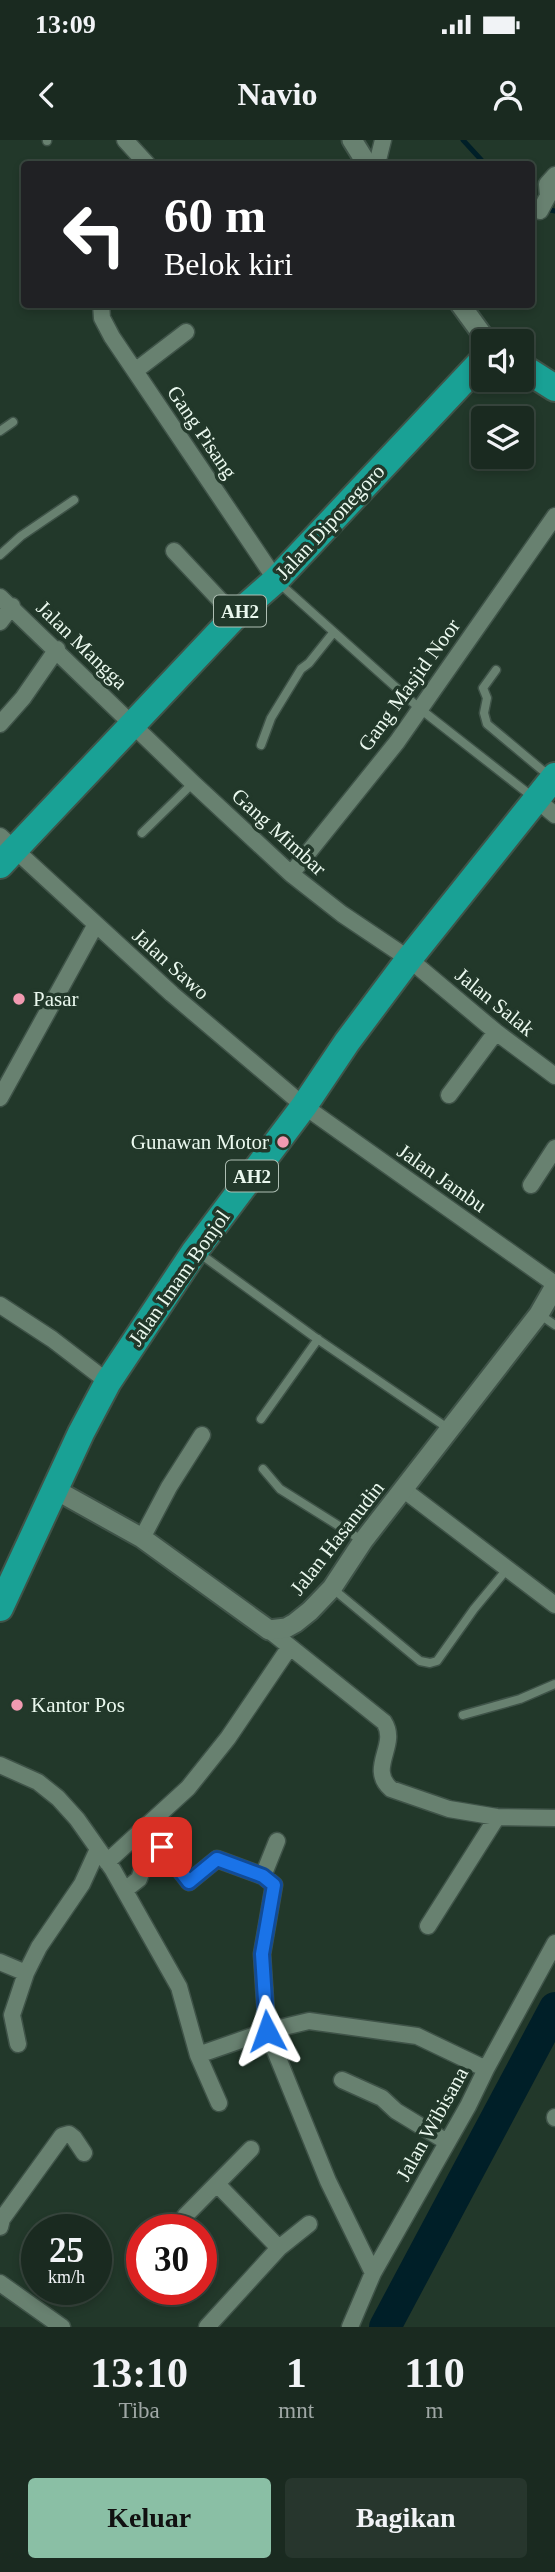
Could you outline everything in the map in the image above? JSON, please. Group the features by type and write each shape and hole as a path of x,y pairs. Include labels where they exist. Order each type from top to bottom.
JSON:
{"highway":[{"name":"Jalan Diponegoro","path":"4,850 132,724 235,616 276,580 471,373"},
{"path":"534,375 555,388"},
{"name":"Jalan Imam Bonjol","path":"0,1608 108,1382 195,1251 304,1106 347,1042 409,959 546,807 555,776"}],"street":[{"path":"125,140 144,161"},
{"path":"352,140 366,161"},
{"path":"378,161 383,140"},
{"path":"539,211 548,196 547,184 555,175"},
{"name":"Gang Pisang","path":"102,308 104,323 276,580"},
{"path":"463,308 478,329"},
{"path":"135,371 186,332"},
{"name":"Gang Masjid Noor","path":"291,874 397,742 555,516"},
{"path":"174,551 235,616"},
{"path":"0,622 6,601"},
{"name":"Jalan Mangga","path":"6,601 132,724"},
{"path":"0,724 23,698 57,649"},
{"name":"Gang Mimbar","path":"132,724 291,874 342,914 409,959"},
{"name":"Jalan Sawo","path":"4,850 96,924 172,994 304,1106"},
{"path":"0,1098 96,924"},
{"name":"Jalan Salak","path":"409,959 496,1032 555,1076"},
{"path":"449,1095 496,1032"},
{"name":"Jalan Jambu","path":"304,1106 555,1285"},
{"path":"531,1185 555,1148"},
{"name":"Jalan Hasanudin","path":"269,1630 286,1628 295,1623 332,1588 363,1541 449,1429 547,1319 555,1285"},
{"path":"0,1305 52,1339 108,1382"},
{"path":"142,1538 169,1487 202,1435"},
{"path":"56,1490 142,1538 269,1630 384,1722 389,1734 381,1775 384,1783 391,1789 449,1809 497,1817 555,1818"},
{"path":"404,1490 555,1605"},
{"path":"18,2044 12,2015 26,1973 39,1947 82,1884 103,1856 188,1788 228,1738 289,1648"},
{"path":"0,1765 38,1782 58,1798 77,1819 103,1856 179,1987 198,2055 219,2103"},
{"path":"428,1926 497,1817"},
{"path":"263,1876 277,1841"},
{"path":"125,1890 139,1879 144,1864 162,1847 189,1882 217,1859 263,1876 274,1885 262,1954 267,2031 328,2181 373,2273"},
{"name":"Jalan Wibisana","path":"350,2327 373,2273 468,2106 485,2069 555,1944"},
{"path":"0,1962 26,1973"},
{"path":"198,2055 267,2031 309,2021 416,2036 485,2069"},
{"path":"342,2080 382,2098 396,2111 447,2142"},
{"path":"0,2227 2,2219 62,2136 69,2134 84,2153"},
{"path":"188,2214 251,2149"},
{"path":"217,2183 279,2248"},
{"path":"207,2327 279,2248 309,2224"},
{"path":"0,2283 62,2327"}],"lane":[{"path":"0,431 13,422"},
{"path":"0,555 21,536 74,500"},
{"path":"276,580 419,708 546,807"},
{"path":"261,745 271,718 301,669 333,633"},
{"path":"496,670 482,688 488,702 484,713 487,724 542,770 555,776"},
{"path":"142,833 193,783"},
{"path":"195,1251 449,1429"},
{"path":"261,1419 318,1339"},
{"path":"263,1469 280,1489 363,1541"},
{"path":"332,1588 420,1661 430,1663 436,1661 508,1568"},
{"path":"463,1715 520,1699 555,1684"}],"waterway":[{"path":"463,140 482,161"},
{"path":"535,207 555,211"},
{"path":"385,2327 555,2008"}],"place":[{"name":"Pasar","path":"19,999"},
{"name":"Gunawan Motor","path":"283,1142"},
{"name":"Kantor Pos","path":"17,1705"}],"route":[{"path":"162,1847 189,1882 217,1859 263,1876 274,1885 262,1954 267,2031"}]}
